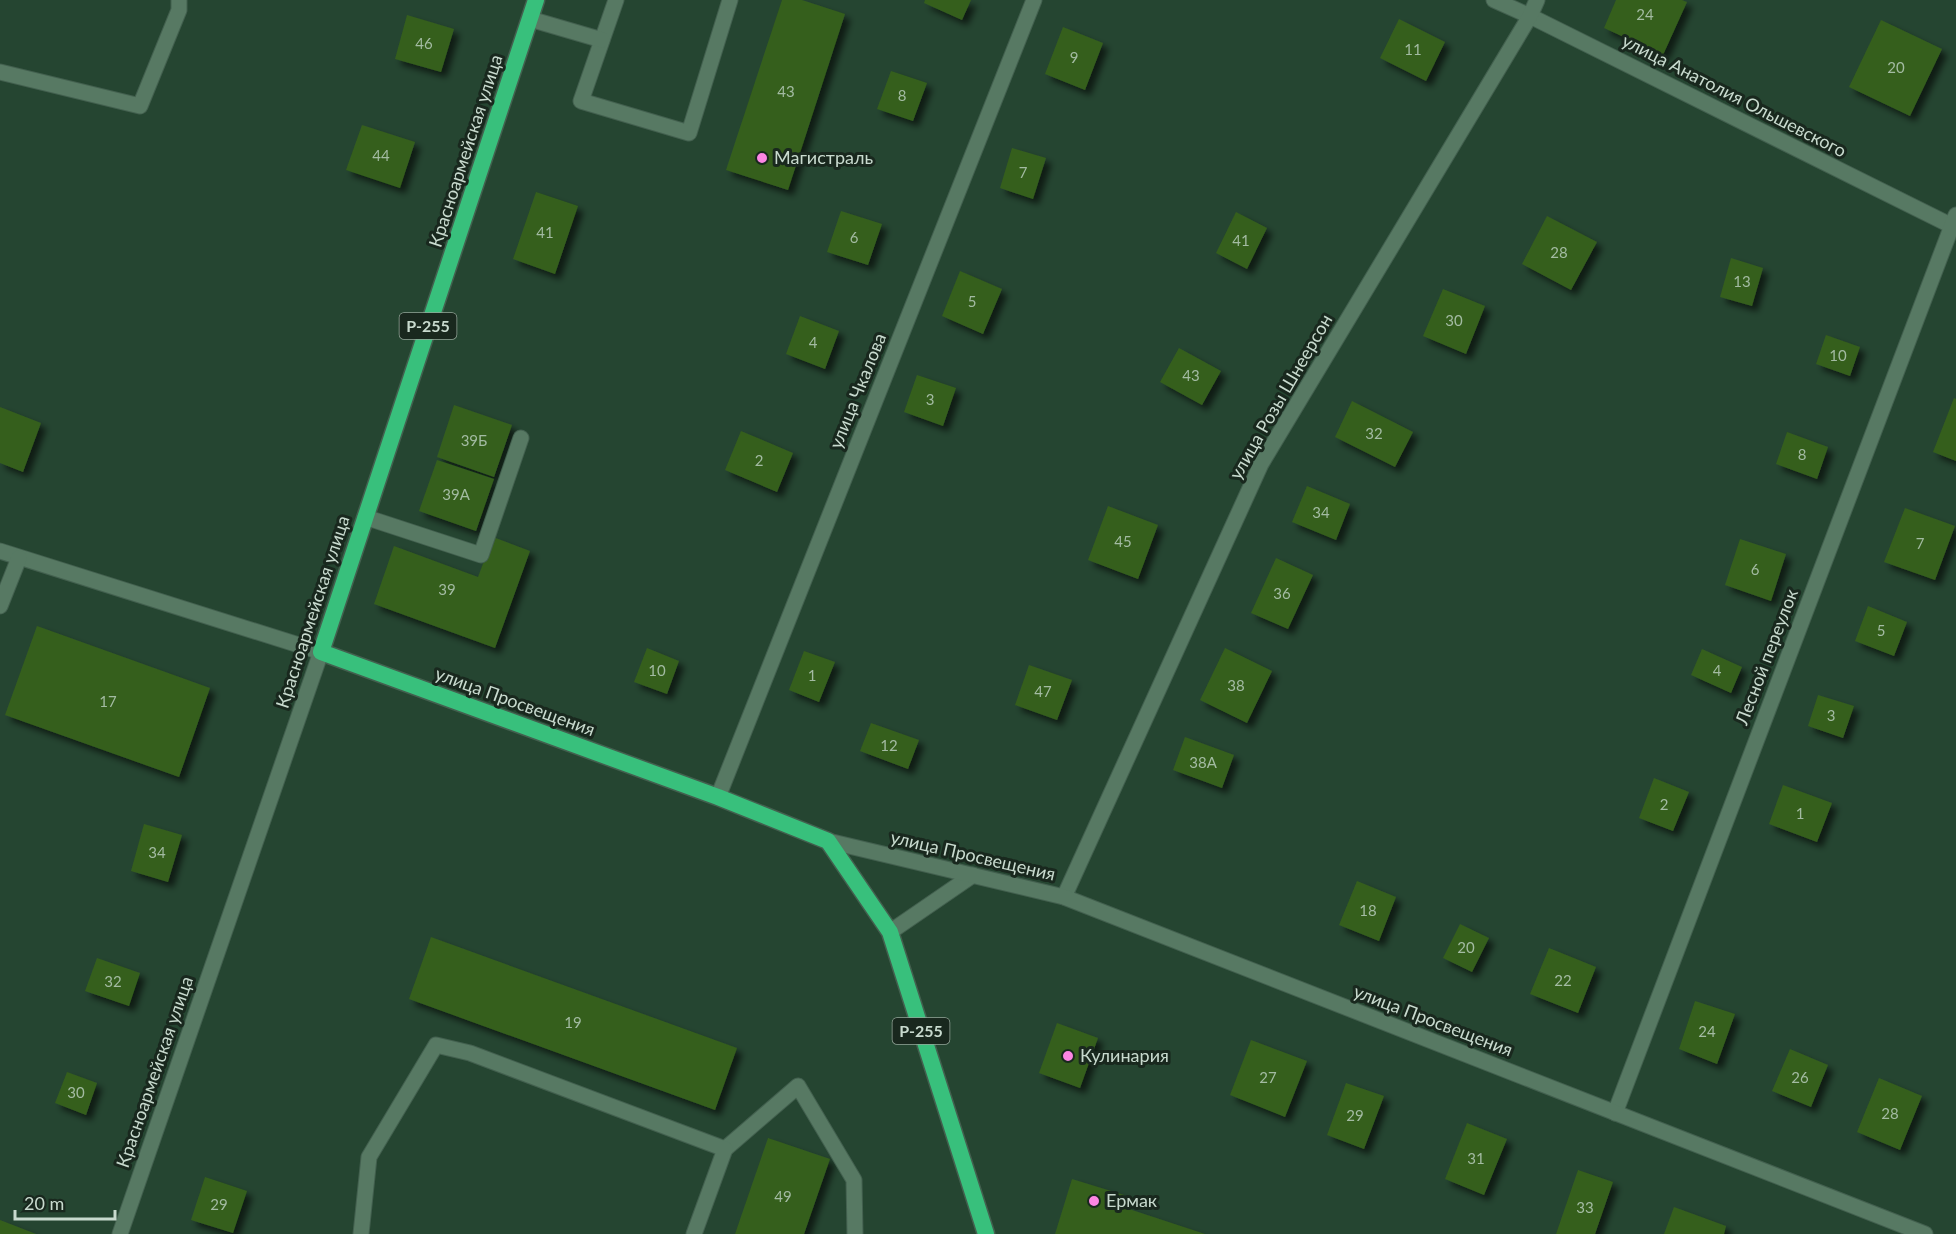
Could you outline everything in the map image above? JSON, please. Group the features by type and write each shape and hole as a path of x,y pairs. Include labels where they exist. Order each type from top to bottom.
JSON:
{"highway":[{"name":"Красноармейская улица","path":"321,652 536,0"},
{"name":"улица Просвещения","path":"321,652 718,797 828,841"},
{"name":"Р-255","path":"828,841 890,932 986,1234"}],"street":[{"path":"0,72 140,106 179,10 179,0"},
{"path":"616,0 581,100 689,133 730,0"},
{"name":"улица Чкалова","path":"718,797 1034,0"},
{"name":"улица Анатолия Ольшевского","path":"1494,0 1954,223"},
{"name":"улица Розы Шнеерсон","path":"1064,897 1261,464 1530,16 1537,0"},
{"path":"530,19 602,40"},
{"name":"Лесной переулок","path":"1615,1113 1954,223"},
{"path":"366,517 481,555 520,438"},
{"name":"улица Просвещения","path":"0,551 321,652"},
{"path":"0,606 19,558"},
{"name":"Красноармейская улица","path":"120,1234 321,652"},
{"name":"улица Просвещения","path":"828,841 1064,897 1925,1234"},
{"path":"890,932 973,875"},
{"path":"361,1234 369,1156 436,1046 470,1053 724,1149"},
{"path":"694,1234 724,1149 798,1086 854,1180 855,1234"}],"building":[{"name":"Магистраль","path":"782,0 802,0 845,14 788,190 726,170"},
{"path":"925,0 971,0 962,20 924,3"},
{"path":"1616,0 1682,0 1687,2 1663,55 1604,28"},
{"path":"407,15 454,29 441,72 395,59"},
{"path":"1399,19 1445,42 1426,81 1380,58"},
{"path":"1881,20 1942,49 1910,116 1849,87"},
{"path":"1063,27 1103,43 1085,90 1045,74"},
{"path":"891,71 927,83 913,121 877,109"},
{"path":"362,125 415,142 400,188 346,170"},
{"path":"1012,148 1046,158 1033,199 1000,188"},
{"path":"536,192 578,206 555,274 513,259"},
{"path":"841,211 882,224 868,265 827,252"},
{"path":"1236,212 1267,228 1247,269 1216,253"},
{"path":"1547,216 1597,242 1571,290 1522,264"},
{"path":"1731,258 1763,268 1752,306 1720,297"},
{"path":"960,271 1002,289 983,334 942,316"},
{"path":"1443,289 1485,306 1466,354 1423,336"},
{"path":"800,316 839,331 825,369 786,354"},
{"path":"1826,335 1860,347 1850,376 1816,364"},
{"path":"1179,348 1221,371 1202,405 1160,382"},
{"path":"917,375 956,388 943,426 904,412"},
{"path":"1954,398 1956,399 1956,461 1933,452"},
{"path":"1352,401 1413,432 1395,467 1335,437"},
{"path":"454,405 512,425 494,477 437,457"},
{"path":"0,407 41,423 23,472 0,463"},
{"path":"741,431 793,453 777,492 725,470"},
{"path":"1787,432 1828,447 1817,479 1776,464"},
{"path":"437,460 494,479 476,531 419,511"},
{"path":"1307,486 1350,504 1336,540 1292,522"},
{"path":"1108,506 1158,525 1138,579 1088,560"},
{"path":"1905,508 1955,526 1935,580 1884,562"},
{"path":"493,537 530,551 495,648 374,604 394,546 478,577"},
{"path":"1740,539 1786,554 1771,601 1725,585"},
{"path":"1276,558 1313,575 1288,629 1251,613"},
{"path":"1868,606 1907,622 1894,656 1855,641"},
{"path":"37,626 210,688 179,777 5,715"},
{"path":"647,648 679,661 667,694 634,682"},
{"path":"1225,648 1272,671 1247,723 1200,700"},
{"path":"1702,649 1742,667 1731,693 1691,675"},
{"path":"804,651 835,662 819,702 789,690"},
{"path":"1029,665 1072,680 1057,720 1015,705"},
{"path":"1818,695 1854,706 1843,738 1808,726"},
{"path":"871,723 919,740 908,769 860,751"},
{"path":"1185,737 1234,755 1222,788 1173,770"},
{"path":"1654,778 1689,792 1673,831 1639,818"},
{"path":"1783,785 1832,803 1817,842 1769,824"},
{"path":"144,824 182,835 168,882 131,871"},
{"path":"1357,881 1396,897 1379,941 1339,925"},
{"path":"1460,924 1489,938 1472,972 1443,958"},
{"path":"431,937 737,1048 715,1110 409,999"},
{"path":"1549,948 1596,967 1578,1013 1530,994"},
{"path":"97,958 140,973 129,1006 85,991"},
{"path":"1695,1001 1735,1014 1717,1064 1679,1049"},
{"name":"Кулинария","path":"1057,1023 1098,1038 1080,1088 1039,1073"},
{"path":"1251,1040 1307,1061 1285,1117 1230,1095"},
{"path":"1790,1049 1828,1065 1811,1107 1772,1091"},
{"path":"67,1072 97,1083 86,1115 55,1103"},
{"path":"1879,1078 1922,1096 1900,1150 1857,1132"},
{"path":"1346,1083 1384,1096 1364,1149 1327,1135"},
{"path":"1467,1123 1507,1139 1484,1195 1445,1179"},
{"path":"768,1138 830,1159 804,1234 735,1234"},
{"path":"1578,1170 1613,1182 1595,1234 1556,1234"},
{"path":"205,1177 247,1191 233,1233 191,1220"},
{"name":"Ермак","path":"1072,1179 1124,1195 1120,1206 1205,1234 1055,1234"},
{"path":"1674,1207 1726,1226 1724,1234 1664,1234"},
{"path":"0,1220 36,1234 0,1234"}],"place":[{"name":"Магистраль","path":"762,158"},
{"name":"Кулинария","path":"1068,1056"},
{"name":"Ермак","path":"1094,1201"}]}
